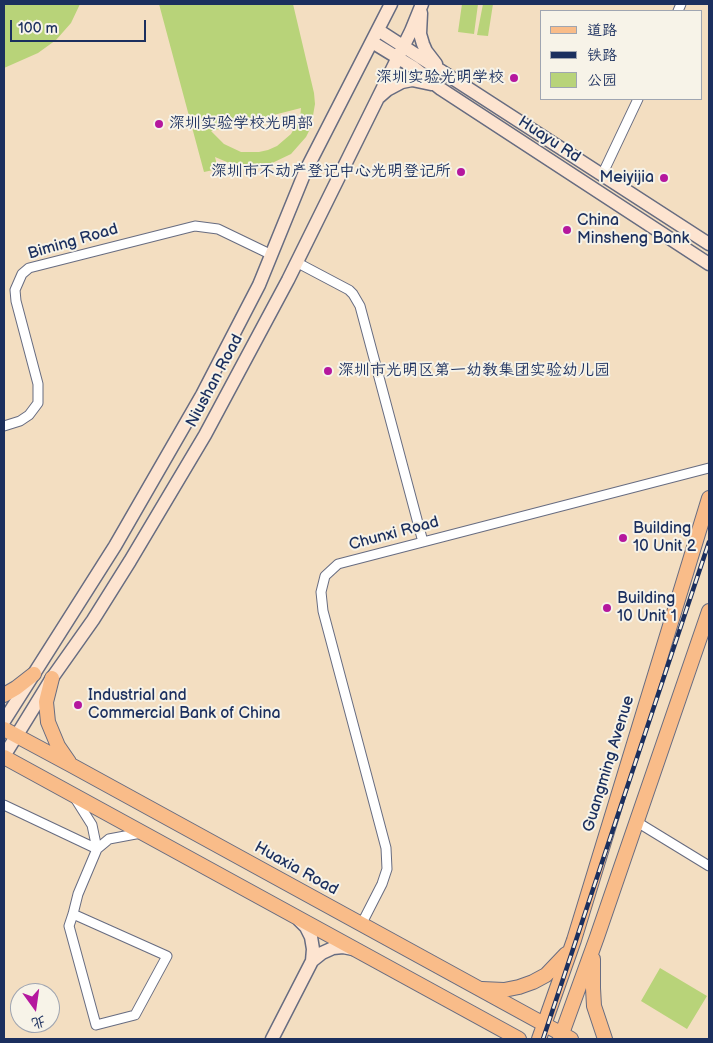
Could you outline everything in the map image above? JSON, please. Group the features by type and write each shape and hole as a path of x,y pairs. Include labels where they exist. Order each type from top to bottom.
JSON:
{"main road":[{"name":"Guangming Avenue","path":"539,1039 574,940 709,498"},
{"path":"564,1038 709,611"},
{"path":"4,695 34,674"},
{"path":"52,678 46,702 48,722 58,746 71,765"},
{"name":"Huaxia Road","path":"10,732 564,1038"},
{"path":"4,757 299,920 520,1039"},
{"path":"474,987 504,990 519,988 533,982 546,975 557,965 574,940"},
{"path":"593,949 592,988 594,1006 605,1039"},
{"path":"479,1017 495,1039"}],"street":[{"name":"Niushan Road","path":"4,721 115,546 202,395 230,343 272,255 304,172 392,4"},
{"name":"Niushan Road","path":"4,757 10,732 52,678 93,620 205,435 296,262 423,4"},
{"path":"423,4 420,24 423,44 430,58 448,76"},
{"name":"Huayu Rd","path":"375,36 400,52 448,76 709,244"},
{"name":"Huayu Rd","path":"400,52 440,89 709,264"},
{"path":"373,105 387,90 402,82 422,81 440,89"},
{"path":"602,175 638,100"},
{"name":"Biming Road","path":"4,426 20,421 28,416 38,403 38,384 16,301 15,290 22,274 29,268 195,226 218,229 272,255"},
{"path":"296,262 348,290 353,294 360,306 423,542"},
{"name":"Chunxi Road","path":"361,925 382,884 387,869 386,848 323,610 321,592 325,576 338,564 709,468"},
{"path":"72,794 92,825 97,850"},
{"path":"4,805 97,850"},
{"path":"637,822 709,866"},
{"path":"72,914 167,956 135,1015 96,1025 69,926 72,914 78,894 97,850 110,839 123,835 142,833"},
{"path":"272,1039 312,961 311,937 306,927 299,920"},
{"path":"312,961 322,953 333,948 354,949"}],"green space":[{"path":"4,4 80,4 71,23 56,40 38,53 4,68"},
{"path":"159,4 293,4 314,93 315,104 311,127 306,137 291,154 270,164 258,167 234,165 215,157 218,169 204,172","holes":["301,108 300,118 291,134 277,146 259,152 241,152 224,144 211,131"]},
{"path":"462,4 478,4 474,34 458,32"},
{"path":"483,4 493,4 488,36 477,35"},
{"path":"660,968 707,996 687,1029 641,1001"}],"railway":[{"path":"543,1039 709,542"}],"place":[{"name":"深圳实验光明学校","path":"514,78"},
{"name":"深圳实验学校光明部","path":"159,124"},
{"name":"深圳市不动产登记中心光明登记所","path":"461,172"},
{"name":"Meiyijia","path":"664,178"},
{"name":"China Minsheng Bank","path":"567,230"},
{"name":"深圳市光明区第一幼教集团实验幼儿园","path":"328,371"},
{"name":"Building 10 Unit 2","path":"623,538"},
{"name":"Building 10 Unit 1","path":"607,608"},
{"name":"Industrial and Commercial Bank of China","path":"78,705"}]}
